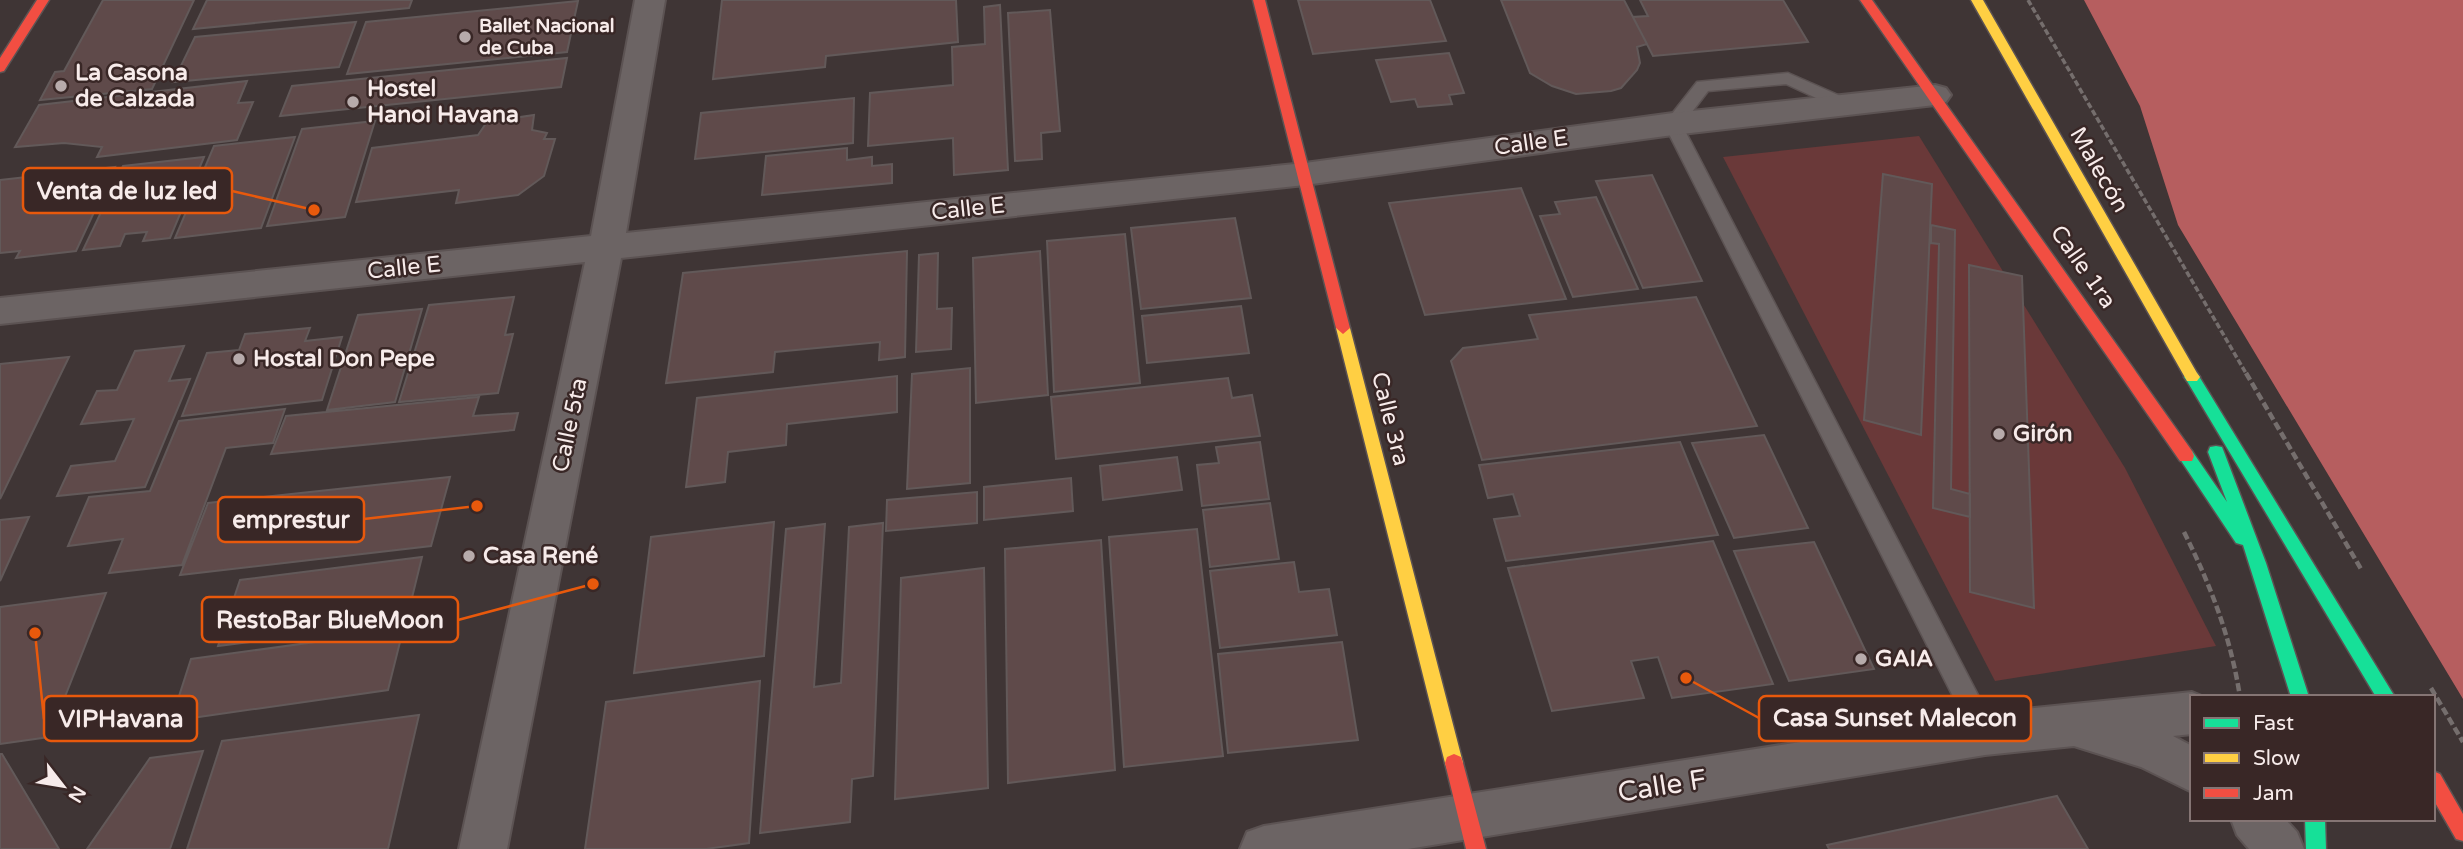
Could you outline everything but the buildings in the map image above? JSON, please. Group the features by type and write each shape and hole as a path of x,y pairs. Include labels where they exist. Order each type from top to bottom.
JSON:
{"main road":[{"path":"0,68 43,0"},
{"name":"Calle 3ra","path":"1259,0 1472,833"},
{"name":"Calle 1ra","path":"1866,0 1935,95 2258,563"},
{"name":"Malecón","path":"1977,0 2182,361 2385,695"},
{"name":"Malecón","path":"2182,361 2258,563 2299,695"},
{"path":"2435,783 2463,832"},
{"path":"2315,821 2316,849"}],"street":[{"name":"Calle 5ta","path":"483,849 606,247 650,0"},
{"name":"Calle E","path":"0,311 1305,174 1672,124 1935,95"},
{"name":"Calle F","path":"1264,849 1472,833 1985,734 2190,713"},
{"name":"Calle F","path":"2061,726 2110,735 2151,748 2190,769"},
{"path":"2256,821 2280,849"}],"lane":[{"path":"1672,124 1985,734"}],"path":[{"path":"2028,0 2368,580"},
{"path":"2429,684 2463,742"}],"shaded area":[{"path":"2084,0 2463,0 2463,699 2178,225 2140,106"},
{"path":"1919,136 2125,468 2216,646 1995,681 1723,157"}],"traffic: fast":[{"path":"2192,377 2385,695"},
{"path":"2216,452 2258,563 2299,695"},
{"path":"2186,456 2242,538"},
{"path":"2315,821 2316,849"}],"traffic: slow":[{"path":"1977,0 2192,377"},
{"path":"1343,328 1454,763"}],"traffic: jam":[{"path":"0,68 43,0"},
{"path":"1259,0 1343,328"},
{"path":"1866,0 2186,456"},
{"path":"1454,763 1476,849"},
{"path":"2435,783 2463,832"}],"place":[{"name":"Ballet Nacional de Cuba","path":"465,37"},
{"name":"La Casona de Calzada","path":"61,86"},
{"name":"Hostel Hanoi Havana","path":"353,102"},
{"name":"Venta de luz led","path":"314,210"},
{"name":"Hostal Don Pepe","path":"239,359"},
{"name":"Girón","path":"1999,434"},
{"name":"emprestur","path":"477,506"},
{"name":"Casa René","path":"469,556"},
{"name":"RestoBar BlueMoon","path":"593,584"},
{"name":"VIPHavana","path":"35,633"},
{"name":"GAIA","path":"1861,659"},
{"name":"Casa Sunset Malecon","path":"1686,678"}]}
